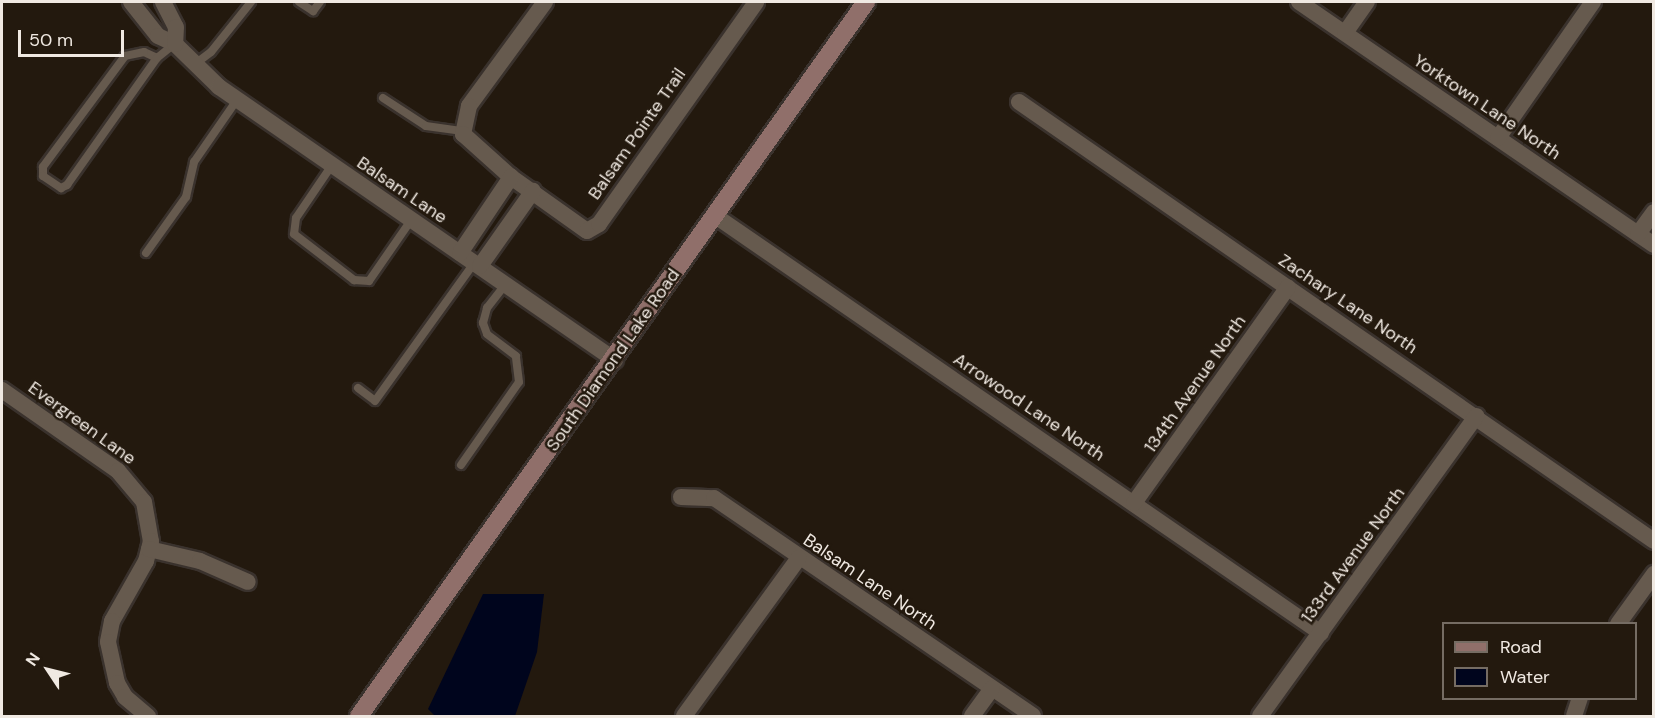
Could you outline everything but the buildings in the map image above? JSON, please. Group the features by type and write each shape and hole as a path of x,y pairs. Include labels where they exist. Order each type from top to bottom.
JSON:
{"street":[{"name":"Balsam Lane","path":"131,2 158,36 175,44 195,65 237,100 615,360"},
{"path":"163,2 176,27 175,44"},
{"path":"463,130 469,106 545,2"},
{"name":"Balsam Pointe Trail","path":"463,130 469,144 511,177 571,216 581,229 596,227 756,2"},
{"name":"South Diamond Lake Road","path":"359,717 615,360 714,215 866,2"},
{"name":"Yorktown Lane North","path":"1299,2 1653,245"},
{"path":"1345,33 1367,2"},
{"path":"1498,138 1593,2"},
{"name":"Zachary Lane North","path":"1019,102 1476,416 1653,541"},
{"path":"460,253 511,177"},
{"path":"477,265 533,190"},
{"path":"1638,234 1653,212"},
{"name":"Arrowood Lane North","path":"714,215 1321,633"},
{"name":"134th Avenue North","path":"1134,503 1288,287"},
{"name":"Evergreen Lane","path":"2,390 133,485 144,502 150,521 149,549 112,621 108,642 117,683 125,697 148,717"},
{"name":"133rd Avenue North","path":"1260,717 1476,416"},
{"name":"Balsam Lane North","path":"681,497 714,498 1033,717"},
{"path":"149,549 200,561 248,582"},
{"path":"684,717 799,558"},
{"path":"1619,622 1653,574"},
{"path":"972,717 992,688"},
{"path":"1574,717 1580,700"}],"lane":[{"path":"195,65 211,52 251,2"},
{"path":"299,2 313,11 320,2"},
{"path":"157,58 144,52 125,56 43,167 43,176 64,188 157,58 175,44"},
{"path":"383,98 432,129 463,130"},
{"path":"146,253 186,197 194,162 237,100"},
{"path":"332,165 296,218 294,234 354,280 369,281 412,219"},
{"path":"358,388 375,401 477,265"},
{"path":"461,465 519,382 516,356 487,334 483,323 487,308 506,284"}],"water":[{"path":"483,594 544,594 537,652 515,716 435,716 428,709"}]}
